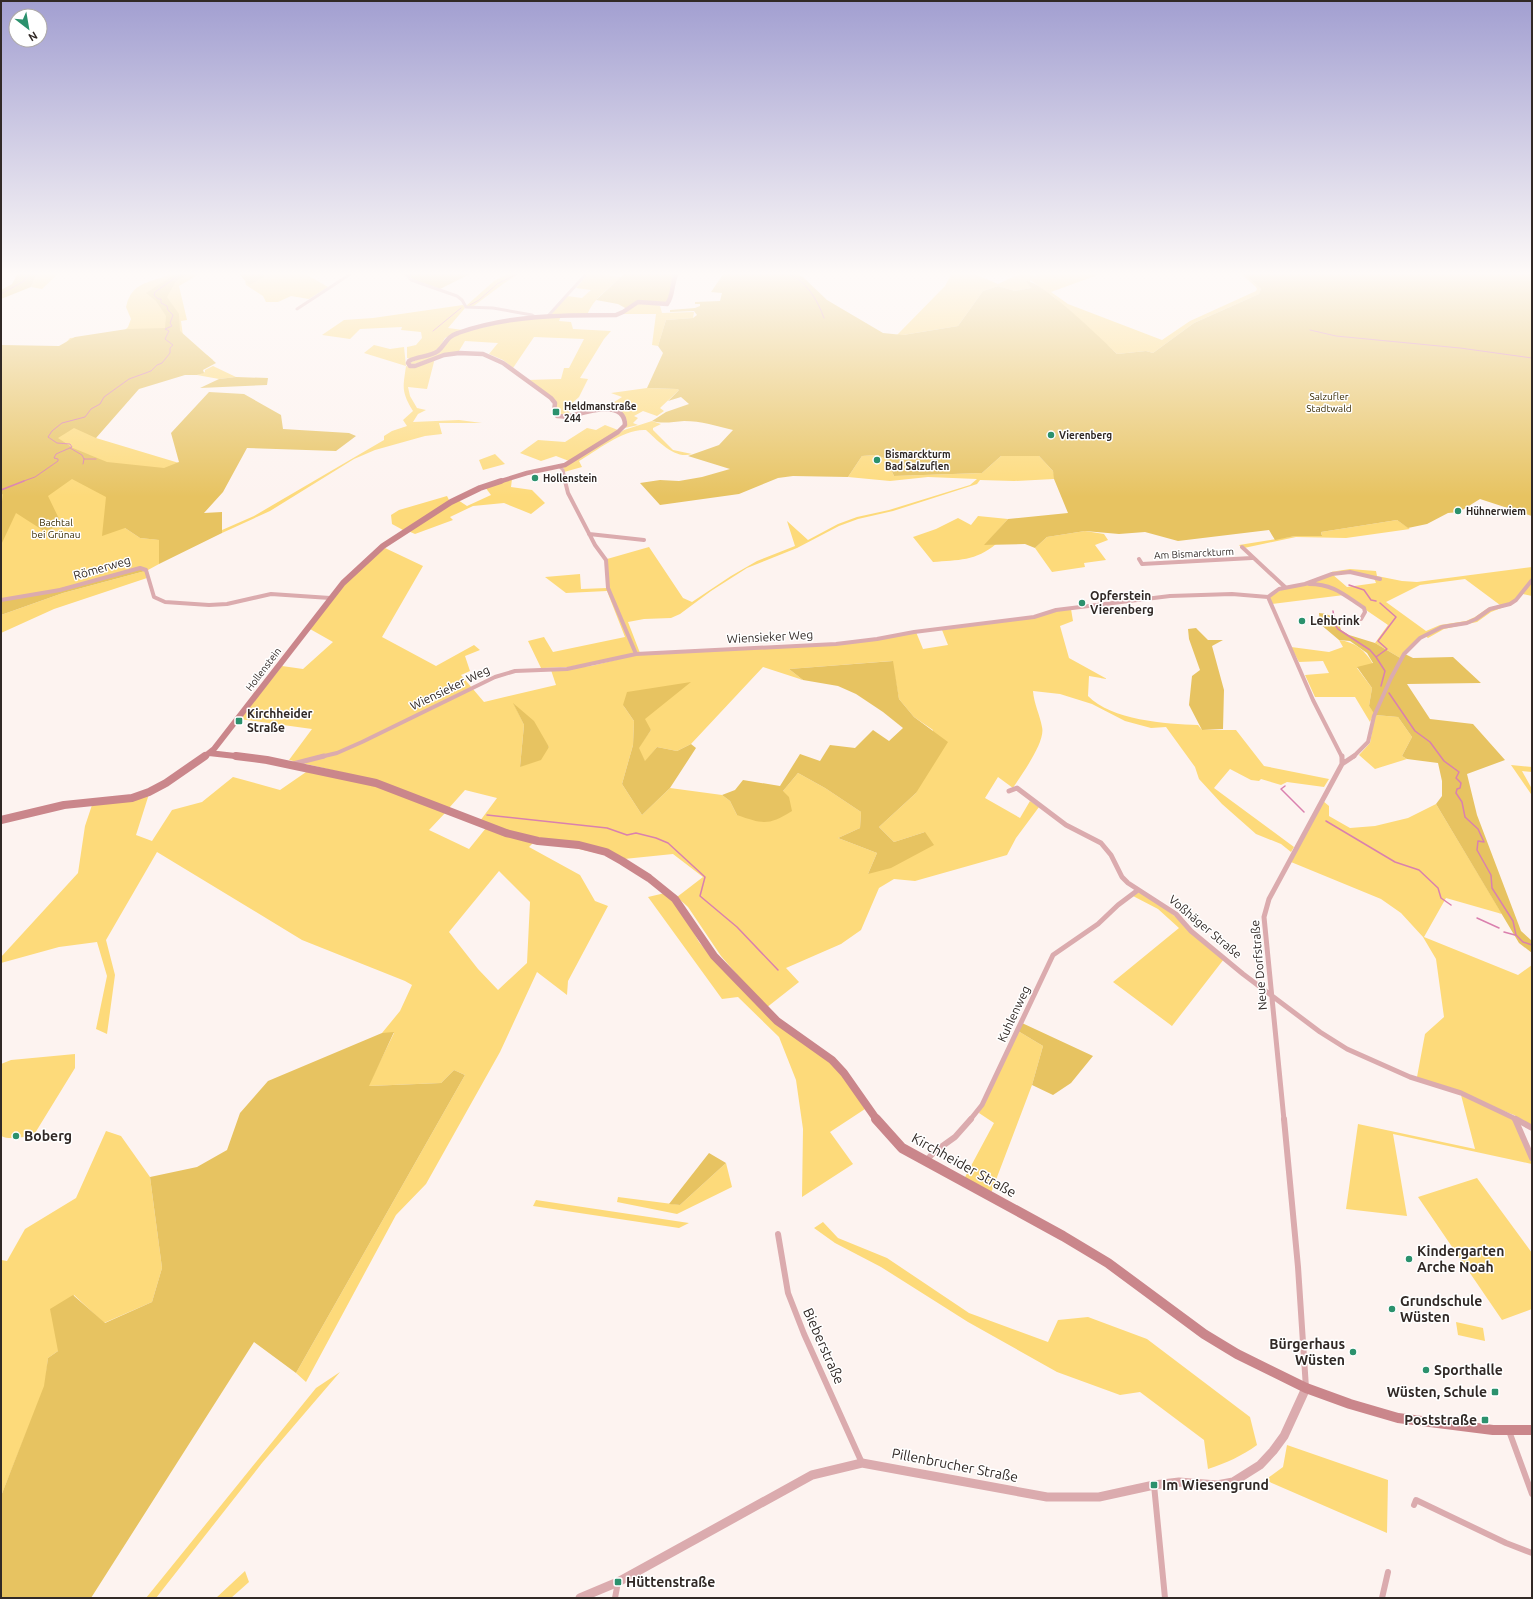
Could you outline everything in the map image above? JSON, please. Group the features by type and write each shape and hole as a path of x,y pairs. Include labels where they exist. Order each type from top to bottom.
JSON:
{"main road":[{"name":"Hollenstein","path":"210,753 330,598 343,583 383,546 451,502 484,486 527,473 560,466 618,432 625,425 626,421 622,415 608,409 596,408 565,417 557,416 554,412 555,403 552,399 502,361 485,354 460,352 442,355 416,366 410,366 408,363 412,359 436,352 441,348"},
{"name":"Kirchheider Straße","path":"210,753 243,756 290,764 376,783 506,833 523,838 579,845 606,852 649,878 675,899 719,961 777,1021 832,1060 844,1073 873,1116 902,1148 1108,1263 1204,1334 1237,1354 1306,1388 1350,1404 1398,1418 1493,1430 1532,1430"},
{"path":"1,820 64,805 132,798 149,792 166,783 210,753"}],"street":[{"path":"560,466 563,470 568,493 595,545 606,560 608,588 636,654"},
{"path":"589,534 644,540"},
{"name":"Am Bismarckturm","path":"1242,547 1285,588"},
{"name":"Am Bismarckturm","path":"1139,559 1142,564 1252,558"},
{"name":"Römerweg","path":"1,600 60,590 140,568 146,570 154,597 165,602 209,605 227,604 271,594 330,598"},
{"path":"1305,584 1329,574 1340,573 1356,573 1380,579"},
{"path":"1361,619 1365,612 1364,608 1338,590 1325,584 1305,584 1285,588 1274,591 1268,597 1313,700 1342,757 1342,764 1351,759 1368,742 1374,716 1391,678 1404,654 1420,638 1442,627 1467,623 1490,610 1510,604 1516,600 1532,580"},
{"name":"Wiensieker Weg","path":"290,764 337,753 503,674 514,671 567,669 636,654 836,644 877,639 914,632 1034,617 1056,610 1170,596 1232,594 1268,597"},
{"name":"Neue Dorfstraße","path":"1306,1388 1298,1266 1264,917 1269,899 1342,764"},
{"name":"Voßhäger Straße","path":"1009,790 1017,788 1066,825 1101,843 1111,855 1122,877 1138,890 1164,905 1176,914 1191,930 1243,974 1320,1032 1347,1048 1410,1077 1461,1093 1532,1128"},
{"name":"Kuhlenweg","path":"926,1161 931,1154 950,1142 967,1126 982,1105 1053,955 1098,924 1118,905 1138,890"},
{"path":"1514,1118 1532,1158"},
{"name":"Bieberstraße","path":"778,1234 788,1293 804,1334 862,1463"},
{"name":"Pillenbrucher Straße","path":"580,1598 618,1582 812,1475 862,1463 1047,1497 1099,1497 1154,1485 1179,1482 1217,1486 1233,1482 1260,1465 1284,1436 1306,1388"},
{"path":"1508,1429 1529,1478 1532,1494"},
{"path":"1154,1485 1165,1598"},
{"path":"1414,1505 1416,1500 1506,1543 1532,1553"},
{"path":"1382,1598 1388,1572"},
{"path":"615,1598 618,1582"}],"green space":[{"path":"1,348 199,348 216,363 203,370 204,373 197,375 185,375 139,389 96,438 74,428 58,438 73,448 107,462 164,468 179,462 171,433 209,392 244,394 281,415 283,429 349,433 356,436 336,451 247,448 223,492 204,513 222,512 222,533 159,564 159,540 140,538 125,528 102,536 106,497 72,479 48,496 62,525 44,531 16,513 1,545 1,509 3,494 1,495"},
{"name":"Bachtal bei Grünau","path":"62,348 188,348 190,352 207,355 213,360 181,373 133,389 93,433 97,436 96,438 179,463 176,464 125,528 140,538 160,540 159,564 148,570 59,591 1,599 1,459"},
{"path":"371,348 390,349 404,348 406,366 364,353"},
{"path":"407,348 440,348 435,352 411,359 407,358"},
{"path":"439,348 461,348 459,351 411,365 409,363 432,354"},
{"path":"494,348 527,348 513,368 503,360 489,354"},
{"path":"580,348 599,348 580,378 588,379 579,397 570,405 569,415 556,414 556,403 527,380 561,379 564,368 569,368"},
{"name":"Salzufler Stadtwald","path":"659,348 1110,348 1117,354 1146,351 1153,353 1160,348 1532,348 1532,516 1480,499 1459,512 1448,513 1427,524 1408,528 1397,520 1321,532 1322,536 1295,536 1275,540 1269,530 1178,541 1145,532 1119,534 1085,531 1047,537 1035,548 1025,544 984,545 1008,519 1068,513 1054,479 1053,471 1039,456 1001,456 982,473 894,476 886,459 877,455 862,456 848,477 793,476 778,478 739,494 660,505 640,483 660,480 679,481 702,477 730,469 688,456 719,445 733,430 697,422 684,421 664,423 652,421 666,412 689,404 681,397 668,401 679,390 677,389 647,388 663,353"},
{"path":"1110,348 1160,348 1153,353 1146,351 1117,354"},
{"path":"435,358 427,389 408,387 410,396 417,408 426,410 418,414 413,422 459,420 482,423 439,423 442,434 425,436 375,450 354,459 270,511 222,533 222,530 254,516 384,440 384,436 392,431 407,426 403,420 413,411 406,399 404,389 406,366 410,367"},
{"path":"213,366 236,377 219,379 197,375 205,372 205,370"},
{"path":"236,377 268,378 267,385 200,388 219,379"},
{"path":"647,388 679,390 660,408 664,411 657,416 643,411 634,416 638,418 633,423 638,425 625,428 627,421 623,414 605,408 622,397 611,393"},
{"path":"652,421 661,424 653,428 653,430 673,450 692,454 686,455 673,452 661,444 646,430 638,430 620,436 579,461 582,467 564,472 563,467 624,430"},
{"path":"605,425 618,430 569,461 556,456 541,461 520,453 538,440 565,442 587,428 596,430"},
{"path":"495,454 505,464 483,470 479,460"},
{"path":"877,455 886,459 894,476 982,473 1001,456 1039,456 1053,471 1055,477 1054,479 1014,481 980,480 977,484 893,511 858,519 839,526 797,548 747,568 711,591 680,614 671,618 644,619 628,622 640,653 569,667 541,668 528,641 544,637 553,652 625,637 607,591 566,593 545,577 580,574 581,589 607,588 607,559 649,547 683,598 692,602 757,561 795,546 787,521 808,540 838,524 857,517 889,510 970,485 977,479 928,477 890,481 848,477 862,456"},
{"path":"512,479 511,487 532,490 545,503 531,514 504,503 473,506 450,517 453,520 415,534 408,531 458,500 467,506 491,495 485,487"},
{"path":"447,496 450,502 403,530 392,524 391,515 399,510"},
{"path":"978,516 1008,519 985,545 996,544 989,550 974,557 933,562 913,537 936,529 958,518 971,525"},
{"path":"1397,520 1410,529 1346,538 1296,537 1244,548 1282,587 1239,545 1295,536 1322,535 1321,532"},
{"path":"1085,531 1104,534 1108,540 1095,545 1106,560 1084,563 1085,567 1052,572 1035,548 1047,537"},
{"path":"385,548 423,566 382,637 436,666 474,645 480,650 465,656 470,671 461,675 484,702 556,685 551,670 591,666 636,655 836,645 916,632 923,649 948,645 942,630 1034,618 1057,611 1071,609 1073,621 1060,626 1069,658 1107,679 1089,676 1088,696 1098,704 1110,711 1155,722 1198,725 1202,730 1236,730 1264,766 1329,779 1324,787 1287,782 1281,785 1261,779 1259,781 1251,780 1230,769 1214,788 1294,847 1291,852 1281,844 1256,834 1222,804 1199,779 1195,767 1166,727 1151,728 1125,721 1092,704 1060,694 1033,691 1042,727 1042,733 1037,749 1013,788 998,777 985,798 1020,818 1030,801 1039,807 1016,838 1007,855 915,881 894,879 879,888 861,930 841,944 786,968 799,982 766,1008 721,956 688,907 677,897 703,877 673,854 624,859 538,840 480,821 497,798 465,790 449,808 379,781 289,760 312,729 240,719 282,666 303,669 333,642 310,629 331,599 360,569","holes":["892,661 899,699 914,717 933,730 916,793 879,827 894,842 925,832 868,874 877,853 838,838 860,828 861,812 825,788 798,773 783,791 737,815 730,801 722,795 670,788 642,815 622,784 633,745 634,721 623,705 651,730 638,748 645,762 657,747 677,751 691,744 763,667 803,680 789,669","514,704 549,747 520,767 524,725"]},
{"path":"1532,567 1532,596 1523,594 1509,605 1491,612 1477,622 1444,629 1428,638 1424,635 1419,638 1402,659 1375,643 1388,625 1344,595 1272,604 1269,597 1281,590 1332,574 1347,587 1376,583 1374,578 1350,571 1330,572 1350,569 1376,571 1377,576 1402,581 1417,582","holes":["1465,579 1500,605 1488,608 1466,621 1440,625 1426,631 1386,602 1420,585"]},
{"path":"140,569 145,571 63,593 1,615 1,601"},
{"path":"145,571 147,578 54,609 1,633 1,615 63,593"},
{"path":"1319,613 1327,614 1333,617 1338,622 1341,630 1349,635 1375,643 1402,659 1405,654 1413,658 1453,657 1481,683 1407,684 1430,719 1473,724 1505,760 1467,774 1477,815 1521,931 1532,941 1532,953 1519,943 1436,804 1442,796 1442,781 1438,763 1407,759 1402,756 1412,737 1398,717 1375,715 1369,706 1372,688 1357,667 1373,663 1367,653 1350,641 1339,640 1320,624"},
{"path":"1196,628 1208,640 1223,640 1212,646 1224,690 1223,729 1202,730 1189,705 1192,676 1200,670 1189,639 1188,629"},
{"path":"1339,640 1355,645 1367,655 1373,664 1357,668 1372,688 1369,706 1374,713 1370,722 1355,697 1315,697 1305,675 1329,673 1323,661 1299,662 1291,647 1329,652 1343,647"},
{"path":"893,661 899,699 914,717 948,742 916,793 879,827 894,842 925,832 934,845 891,868 868,874 877,853 838,838 860,828 861,812 825,788 798,773 783,791 789,797 792,811 777,819 765,822 760,822 737,815 730,801 722,795 735,790 743,780 780,786 800,754 820,761 830,745 855,748 873,730 889,741 903,728 883,712 856,694 838,686 803,680 789,669"},
{"path":"691,682 645,719 651,730 639,748 645,761 657,747 677,751 691,744 696,748 670,788 642,815 622,784 633,745 634,721 623,705 627,692"},
{"path":"513,703 534,721 549,747 541,760 520,767 524,725"},
{"path":"1375,715 1398,717 1412,737 1402,756 1407,759 1375,769 1359,755 1370,743"},
{"path":"1511,765 1532,767 1532,772 1522,771 1532,789 1531,794"},
{"path":"309,770 375,785 446,812 429,830 469,849 486,828 533,843 529,847 580,875 595,901 608,906 568,981 567,995 537,972 500,1052 426,1184 396,1215 306,1382 296,1373 465,1075 454,1070 441,1083 368,1086 394,1033 382,1033 400,1011 412,985 302,940 157,852 106,940 115,975 107,1034 96,1029 107,976 97,942 59,947 1,963 1,957 78,873 85,826 92,805 149,794 136,835 152,841 172,810 202,802 233,777 280,790","holes":["499,871 530,902 527,963 498,990 478,969 449,932"]},
{"path":"1323,801 1329,806 1329,816 1350,828 1375,826 1408,818 1436,804 1502,914 1446,898 1424,937 1518,975 1532,965 1532,1126 1514,1115 1417,1077 1425,1034 1444,1017 1436,959 1423,937 1401,913 1381,899 1291,862"},
{"path":"1139,892 1163,906 1224,959 1172,1026 1113,982 1179,928 1158,909 1133,896"},
{"path":"665,893 682,912 699,942 720,967 831,1063 842,1075 865,1109 830,1132 853,1164 802,1197 803,1129 796,1080 779,1037 738,997 722,999 648,897"},
{"path":"1022,1023 1093,1056 1071,1083 1053,1095 1032,1085 1043,1046 1018,1031"},
{"path":"1018,1031 1043,1046 1032,1085 991,1193 964,1179 994,1123 979,1113"},
{"path":"394,1032 369,1086 441,1083 454,1070 465,1075 296,1373 254,1342 91,1598 1,1598 1,1496 44,1386 48,1358 58,1351 50,1309 73,1295 105,1323 152,1302 162,1268 150,1177 197,1167 227,1150 240,1113 268,1081 382,1033"},
{"path":"75,1054 75,1068 32,1138 9,1138 1,1136 1,1064 11,1060"},
{"path":"1461,1095 1513,1118 1532,1164 1393,1134 1407,1216 1346,1209 1358,1124 1475,1149"},
{"path":"106,1131 121,1136 150,1177 162,1268 152,1302 104,1323 74,1295 58,1351 48,1358 45,1386 1,1496 1,1260 7,1261 25,1229 76,1198"},
{"path":"709,1153 726,1163 680,1205 669,1204"},
{"path":"726,1163 732,1187 677,1214 617,1202 618,1197 680,1205"},
{"path":"1477,1178 1532,1253 1532,1309 1502,1320 1418,1197"},
{"path":"536,1200 689,1223 679,1228 533,1206"},
{"path":"823,1222 838,1238 887,1258 969,1313 1048,1342 1058,1320 1088,1317 1147,1339 1250,1417 1257,1445 1234,1459 1208,1469 1204,1440 1140,1392 1120,1395 1057,1372 968,1322 881,1267 835,1243 814,1228"},
{"path":"1456,1322 1483,1328 1485,1341 1458,1335"},
{"path":"340,1372 262,1463 156,1598 146,1598 316,1388"},
{"path":"1287,1445 1388,1480 1387,1533 1265,1480 1283,1467"},
{"path":"245,1571 249,1582 231,1598 216,1598"}],"waterway":[{"path":"21,482 35,477 58,461 58,459 54,458 56,454 72,447 70,444 57,443 48,437 52,431 62,423 85,417 91,409 100,404 104,397 129,379 151,371 157,365 162,363 170,353 170,348"},
{"path":"1456,348 1532,358"},
{"path":"70,448 82,455 84,459"},
{"path":"83,464 84,459"},
{"path":"84,459 96,459"},
{"path":"1,490 24,481"},
{"path":"1349,585 1364,590 1371,600 1376,601"},
{"path":"1376,657 1387,649 1378,641 1396,617 1380,603"},
{"path":"1333,611 1335,625 1338,629 1370,650 1376,657"},
{"path":"1376,657 1385,671 1381,686"},
{"path":"1389,693 1415,731 1430,742 1444,761 1459,772 1456,778 1461,783 1460,788 1457,789 1456,793 1462,802 1465,817 1478,829 1484,842 1478,841 1477,850 1491,875 1492,888 1513,921 1516,935 1523,942 1532,945"},
{"path":"1285,786 1281,789 1304,812"},
{"path":"487,815 607,828 627,835 636,833 668,843 705,877 700,896 737,927 778,970"},
{"path":"1326,821 1395,862 1419,870 1438,888 1441,898 1451,905"},
{"path":"1477,918 1499,928"},
{"path":"1504,932 1515,935"}],"place":[{"name":"Heldmanstraße 244","path":"556,412"},
{"name":"Vierenberg","path":"1051,435"},
{"name":"Bismarckturm Bad Salzuflen","path":"877,460"},
{"name":"Hollenstein","path":"535,478"},
{"name":"Hühnerwiem","path":"1458,511"},
{"name":"Opferstein Vierenberg","path":"1082,603"},
{"name":"Lehbrink","path":"1302,621"},
{"name":"Kirchheider Straße","path":"239,721"},
{"name":"Boberg","path":"16,1136"},
{"name":"Kindergarten Arche Noah","path":"1409,1259"},
{"name":"Grundschule Wüsten","path":"1392,1309"},
{"name":"Bürgerhaus Wüsten","path":"1353,1352"},
{"name":"Sporthalle","path":"1426,1370"},
{"name":"Wüsten, Schule","path":"1495,1392"},
{"name":"Poststraße","path":"1485,1420"},
{"name":"Im Wiesengrund","path":"1154,1485"},
{"name":"Hüttenstraße","path":"618,1582"}]}
